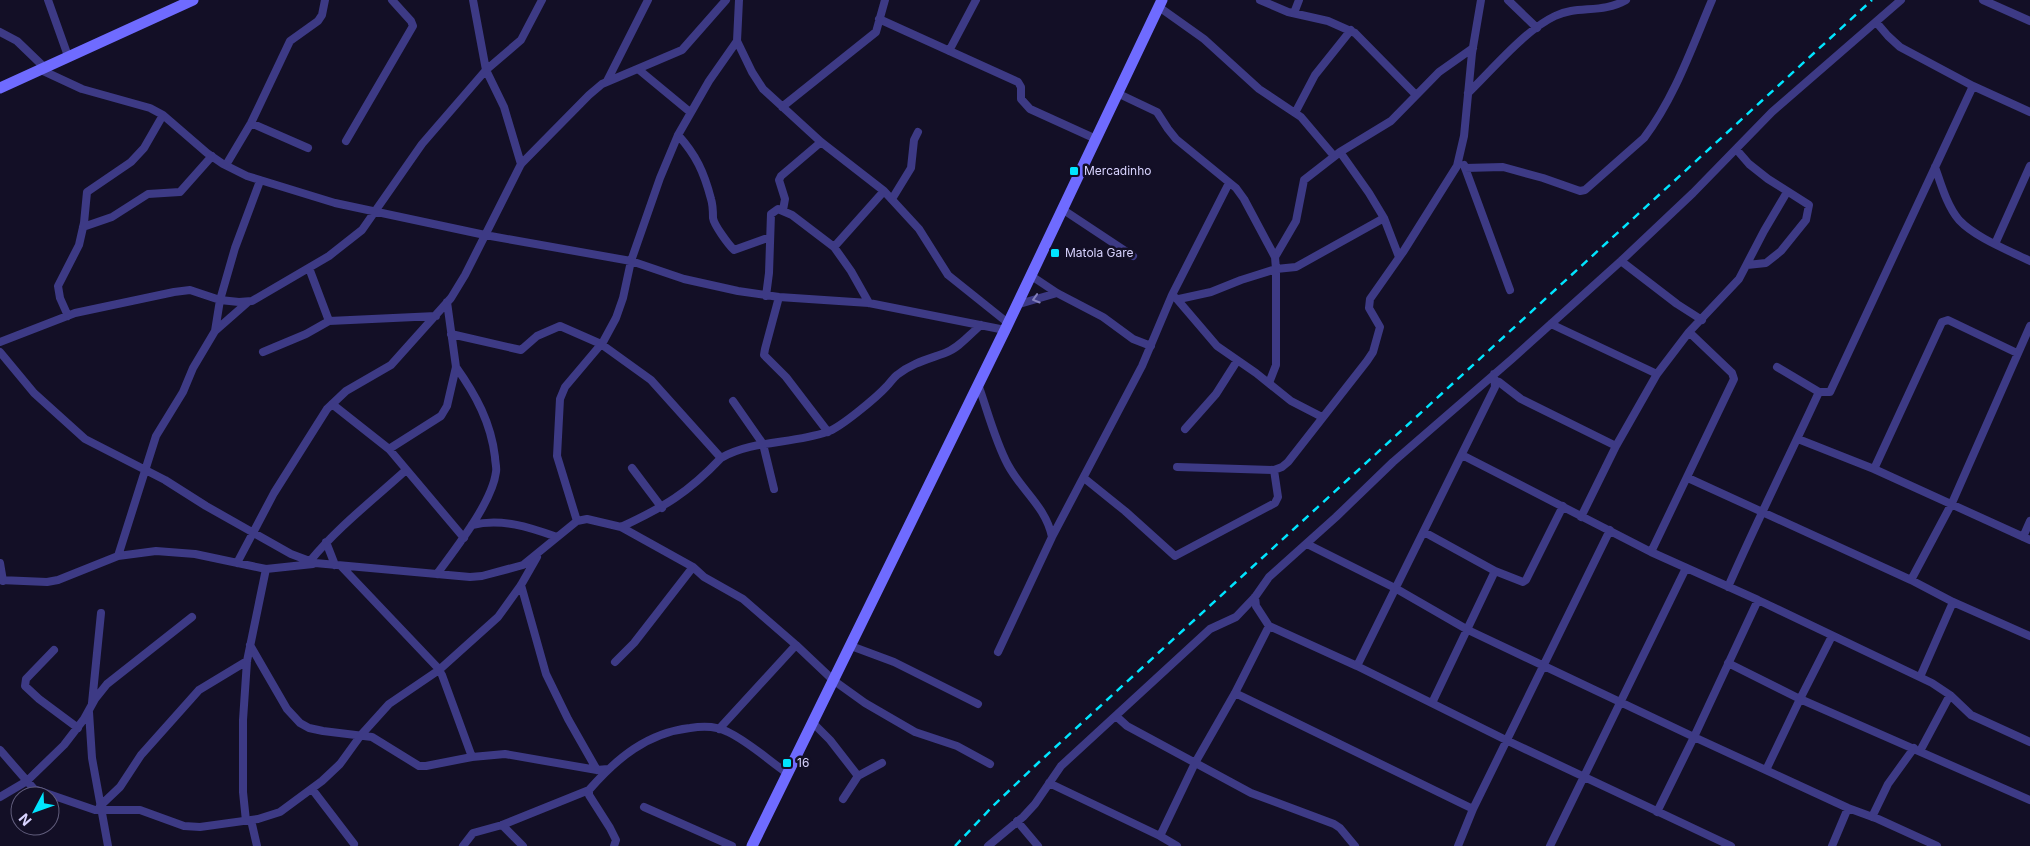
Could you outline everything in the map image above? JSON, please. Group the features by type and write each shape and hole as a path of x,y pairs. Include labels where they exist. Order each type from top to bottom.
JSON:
{"street":[{"path":"48,0 68,56"},
{"path":"3,83 42,68 193,0"},
{"path":"226,165 251,122 290,41 318,21 322,15 325,0"},
{"path":"346,141 413,26 411,20 392,0"},
{"path":"473,0 486,70 504,106 521,164"},
{"path":"118,556 156,436 183,392 193,368 215,330 248,302 260,297 328,256 362,230 422,144 486,70 521,40 542,0"},
{"path":"606,81 648,0"},
{"path":"237,563 274,493 332,404 346,391 391,365 447,302 465,276 521,164 588,95 606,81 682,50 726,0"},
{"path":"738,0 737,41 752,72 763,89 821,142 884,191 919,229 948,275 1006,326"},
{"path":"782,107 876,32 885,0"},
{"path":"949,51 976,0"},
{"path":"1260,0 1294,13 1328,21 1351,30 1416,95"},
{"path":"1294,13 1299,0"},
{"path":"1177,467 1274,470 1282,467 1288,462 1373,352 1380,327 1369,304 1457,166 1481,0"},
{"path":"1508,0 1536,28"},
{"path":"1468,93 1536,28 1556,15 1607,8 1626,0"},
{"path":"1465,168 1503,167 1544,178 1580,191 1584,190 1644,138 1650,130 1678,81 1712,0"},
{"path":"988,846 1035,804 1061,766 1210,629 1236,617 1255,597 1268,577 1394,462 1621,261 1814,75 1901,0"},
{"path":"1984,0 2030,21"},
{"path":"752,846 978,384 1160,3 1204,39 1259,89 1295,113 1337,154 1369,193 1384,218 1399,257"},
{"path":"879,19 1018,82 1021,87 1021,99 1030,109 1096,139"},
{"path":"1876,22 1900,47 1973,86 2030,112"},
{"path":"1295,113 1315,75 1351,30"},
{"path":"0,32 17,41 42,68 82,89 150,108 163,115 212,156 226,165 260,181 334,203 485,235 632,261 684,279 766,296 869,303 980,325 1006,326"},
{"path":"577,521 557,456 560,399 565,387 600,344 616,318 632,261 660,178 678,135 708,81 737,41"},
{"path":"1275,257 1296,221 1304,180 1337,154 1384,126 1439,72 1473,48"},
{"path":"638,69 690,112"},
{"path":"1777,367 1819,392 1828,393 1832,389 1973,86"},
{"path":"1117,93 1157,112 1176,139 1236,188 1244,199 1275,257 1276,365 1269,383"},
{"path":"68,316 60,298 58,286 79,245 87,192 132,162 144,148 163,115"},
{"path":"251,122 308,148"},
{"path":"892,199 911,168 914,140 918,132"},
{"path":"678,135 694,154 712,199 713,220 734,250 770,237"},
{"path":"783,210 785,199 780,180 781,176 821,142"},
{"path":"1736,149 1749,164 1787,192 1809,205 1806,220 1773,259 1766,263 1747,265"},
{"path":"1460,154 1510,290"},
{"path":"83,227 112,217 148,194 180,192 212,156"},
{"path":"1995,244 2028,176 2030,166"},
{"path":"1935,167 1944,192 1959,219 1968,228 2030,261"},
{"path":"215,330 220,300 241,230 260,181"},
{"path":"998,652 1052,537 1151,346 1229,183"},
{"path":"834,247 884,191"},
{"path":"1581,516 1616,446 1657,374 1689,332 1739,279 1787,192"},
{"path":"766,296 771,214 778,209 783,210 834,247 851,271 869,303"},
{"path":"1062,209 1133,256"},
{"path":"1175,297 1211,292 1276,269 1296,266 1384,218"},
{"path":"1621,261 1677,304 1702,320"},
{"path":"309,268 329,321"},
{"path":"1030,275 1056,293 1103,317 1133,340 1151,346"},
{"path":"0,342 89,310 190,290 220,300 248,302"},
{"path":"1016,305 1056,293"},
{"path":"1175,297 1217,346 1291,401 1322,417"},
{"path":"779,298 764,349 764,355 786,377 828,432"},
{"path":"389,450 441,416 447,406 456,367 447,302"},
{"path":"263,352 306,334 329,321 436,316"},
{"path":"1874,469 1942,322 1948,320 2017,353"},
{"path":"1551,324 1657,374"},
{"path":"621,527 662,508 694,485 720,458 735,450 762,444 797,440 828,432 886,387 896,376 909,367 952,350 980,325"},
{"path":"451,334 521,350 538,336 560,326 600,344 650,380 720,458"},
{"path":"1911,580 1952,503 2030,326"},
{"path":"1651,552 1734,379 1732,373 1689,332"},
{"path":"0,352 34,394 75,431 93,443 165,480 254,534 291,554 313,562 338,566 482,576 524,565 577,521 587,519 621,527 693,567 704,576 743,599 796,644 833,680 865,703 915,732 957,746 990,764"},
{"path":"1357,666 1497,384 1512,359"},
{"path":"1185,428 1216,394 1237,361"},
{"path":"437,574 464,538 485,503 496,472 492,437 487,422 473,391 456,367"},
{"path":"1494,374 1497,384 1521,399 1616,446"},
{"path":"978,384 1006,461 1013,474 1046,517 1052,537"},
{"path":"1728,587 1762,510 1798,439 1819,392"},
{"path":"733,401 762,444 774,490"},
{"path":"332,404 389,450 464,538"},
{"path":"1798,439 1874,469 2026,538 2030,521"},
{"path":"1462,454 1651,552 1758,600 1920,677 1950,695 1971,715 2030,742"},
{"path":"632,468 662,508"},
{"path":"0,563 2,580 47,582 58,580 118,556 156,551 173,551 266,569 313,562 326,542 406,470"},
{"path":"1084,478 1125,511 1174,556 1275,503 1278,497 1274,470"},
{"path":"1688,478 1762,510 1911,580 1953,602 2030,636"},
{"path":"1424,532 1495,571 1519,582 1525,581 1563,506"},
{"path":"472,525 488,521 513,524 557,538"},
{"path":"1458,846 1473,809 1545,666 1610,530"},
{"path":"326,542 338,566 439,670 472,757"},
{"path":"1306,544 1395,588 1468,630 1848,808 1872,816 1937,846"},
{"path":"0,750 34,789 95,810 101,808 140,810 184,826 200,827 249,821 280,812 312,789 340,764 361,735 389,704 439,670 498,617 521,585 540,553"},
{"path":"615,662 634,643 693,567"},
{"path":"1550,846 1686,568"},
{"path":"258,845 249,821 243,792 243,738 247,661 266,569"},
{"path":"1432,703 1495,571"},
{"path":"521,585 546,674 568,719 597,770"},
{"path":"1255,597 1256,606 1261,617 1269,626 1357,666 1508,741 1731,846"},
{"path":"1657,812 1758,600"},
{"path":"1920,677 1953,602"},
{"path":"101,613 90,708 92,758 108,846"},
{"path":"0,796 27,781 64,746 107,684 192,617"},
{"path":"1160,836 1195,762 1235,693 1269,626"},
{"path":"1766,770 1832,636"},
{"path":"718,729 796,644"},
{"path":"250,645 287,709 309,728 361,735 379,741 419,766 472,757 505,754 597,770 608,769"},
{"path":"851,646 894,662 978,704"},
{"path":"54,650 26,679 25,686 38,699 78,728"},
{"path":"101,808 120,787 141,755 199,690 247,661"},
{"path":"1728,663 1800,698 2030,800"},
{"path":"1235,693 1473,809"},
{"path":"1872,816 1888,784 1917,750 1950,695"},
{"path":"1116,716 1127,726 1252,793 1334,824 1340,828 1355,846"},
{"path":"812,722 830,740 858,776"},
{"path":"463,846 474,833 502,825 589,790 608,769 642,742 670,730 704,726 727,731 788,773"},
{"path":"843,799 858,776 882,763"},
{"path":"1049,783 1177,846"},
{"path":"312,789 354,844"},
{"path":"589,790 589,795 616,840 614,846"},
{"path":"644,806 732,846"},
{"path":"1832,846 1848,808"},
{"path":"1017,821 1038,846"},
{"path":"502,825 523,846"}],"railway":[{"path":"955,846 1038,763 1872,0"}],"place":[{"name":"Mercadinho","path":"1074,171"},
{"name":"Matola Gare","path":"1055,253"},
{"name":"16","path":"787,763"}]}
